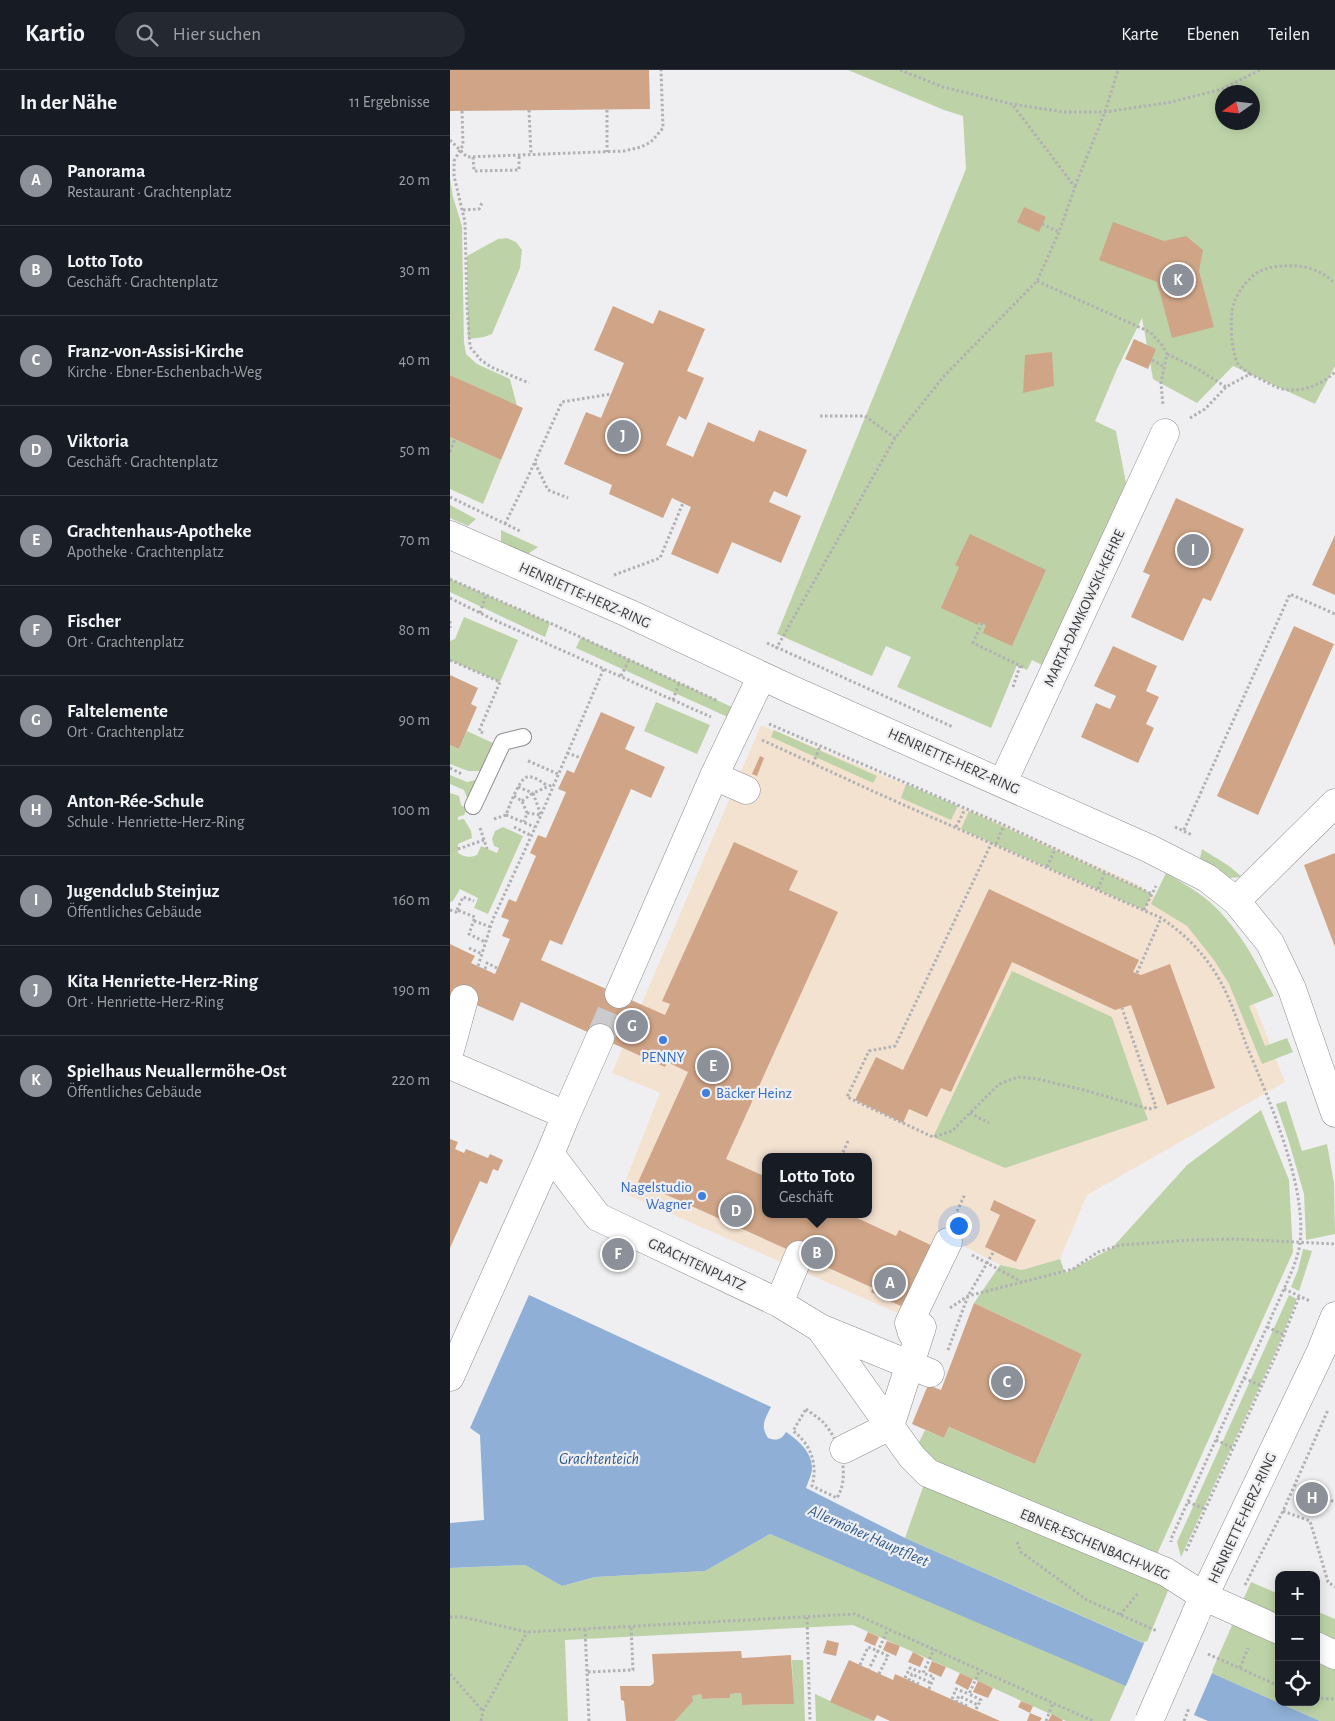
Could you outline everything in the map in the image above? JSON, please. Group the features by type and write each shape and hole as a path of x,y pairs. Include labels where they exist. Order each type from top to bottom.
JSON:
{"street":[{"name":"MARTA-DAMKOWSKI-KEHRE","path":"1003,782 1165,433"},
{"name":"HENRIETTE-HERZ-RING","path":"450,536 628,613 759,682 1003,782 1171,859 1207,878 1236,901 1270,943 1288,982 1334,1104"},
{"path":"619,994 714,776 759,682"},
{"path":"714,776 746,790"},
{"path":"1236,901 1335,803"},
{"path":"450,1050 464,999"},
{"path":"450,1377 600,1038"},
{"path":"450,1066 566,1115"},
{"name":"GRACHTENPLATZ","path":"550,1154 598,1217 779,1303 820,1328 912,1457"},
{"path":"844,1449 890,1426 928,1366 917,1330 909,1323 948,1242"},
{"path":"779,1303 799,1254"},
{"name":"HENRIETTE-HERZ-RING","path":"1149,1721 1200,1606 1321,1351 1335,1316"},
{"path":"820,1328 879,1352 928,1366"},
{"path":"879,1352 917,1330"},
{"name":"EBNER-ESCHENBACH-WEG","path":"912,1457 928,1473 1166,1572 1200,1606 1233,1609 1275,1628"},
{"path":"1320,1648 1335,1655"}],"lane":[{"path":"473,806 503,742 523,737"}],"path":[{"path":"450,140 467,157 607,152 641,148 651,142 663,128 662,70"},
{"path":"900,70 943,87 1012,104 1063,112 1105,112 1172,102 1222,89 1260,70"},
{"path":"759,682 895,438 944,376 1037,281 1059,232 1105,112 1118,70"},
{"path":"1012,104 1075,187"},
{"path":"530,110 531,155"},
{"path":"607,110 607,152"},
{"path":"462,111 463,145 454,161 454,176 463,210 470,347 481,360 491,367 529,382"},
{"path":"473,157 474,171 519,170 519,156"},
{"path":"463,210 479,209 483,201"},
{"path":"1042,224 1059,232"},
{"path":"1335,284 1330,278 1306,267 1283,265 1260,272 1245,283 1233,304 1231,332 1238,365 1250,374 1281,388 1305,390 1328,379 1335,372"},
{"path":"1037,281 1150,332 1162,345 1167,354 1196,368 1226,386"},
{"path":"1167,354 1161,383 1165,433 1205,409 1226,386 1250,374"},
{"path":"1152,360 1164,367"},
{"path":"505,524 562,402 611,394"},
{"path":"820,416 866,416 895,438"},
{"path":"450,452 455,439"},
{"path":"535,463 548,490 568,498"},
{"path":"450,497 530,536"},
{"path":"618,579 611,576 660,558 683,503"},
{"path":"450,579 680,683 813,764 1161,918 1184,934 1210,965 1223,985 1268,1098 1293,1175 1297,1194 1300,1243 1294,1264 1171,1539 1171,1545"},
{"path":"1175,826 1184,830 1290,594 1335,614"},
{"path":"480,613 486,596"},
{"path":"450,598 673,700 820,746 1004,825 1152,894"},
{"path":"450,621 450,628"},
{"path":"982,624 973,643 1050,680"},
{"path":"759,640 954,727"},
{"path":"450,660 500,682 479,731 503,742"},
{"path":"621,676 629,660"},
{"path":"478,966 491,927 604,668"},
{"path":"673,700 680,683"},
{"path":"813,764 820,746"},
{"path":"567,753 580,758"},
{"path":"535,827 506,814 521,780 532,777 548,786"},
{"path":"522,801 533,793 554,784"},
{"path":"518,787 533,793 541,815"},
{"path":"514,796 522,801 527,813 524,822"},
{"path":"956,827 965,809"},
{"path":"527,813 541,815"},
{"path":"1004,825 895,1046 869,1051 847,1097 933,1137 952,1131 999,1084 1018,1076 1084,1090 1149,1109 1156,1107 1122,1008"},
{"path":"514,828 532,836"},
{"path":"458,849 484,840"},
{"path":"1047,866 1055,849"},
{"path":"1098,889 1105,872"},
{"path":"457,910 463,897 474,901"},
{"path":"450,910 456,912 457,910 475,917 469,934 486,942"},
{"path":"1136,973 1161,918"},
{"path":"474,921 491,927"},
{"path":"468,948 482,954"},
{"path":"485,969 487,963 497,968"},
{"path":"970,1113 989,1123"},
{"path":"843,1153 848,1141"},
{"path":"917,1330 968,1296 1073,1269 1098,1252 1121,1245 1235,1239 1335,1244"},
{"path":"928,1366 994,1251"},
{"path":"1183,1556 1262,1386 1300,1297"},
{"path":"1267,1327 1284,1335"},
{"path":"1244,1378 1262,1386"},
{"path":"1233,1609 1283,1510 1331,1402"},
{"path":"806,1409 794,1431 802,1437 812,1457 815,1475 812,1486 837,1498"},
{"path":"1216,1440 1233,1448"},
{"path":"1294,1485 1335,1502"},
{"path":"1188,1502 1205,1509"},
{"path":"999,1503 1021,1552 1087,1600 1163,1634"},
{"path":"1283,1510 1310,1521 1328,1582 1335,1587"},
{"path":"450,1617 463,1617 527,1632 855,1614 1093,1721"},
{"path":"807,1617 810,1721"},
{"path":"587,1672 633,1670 631,1626"},
{"path":"586,1629 589,1721"},
{"path":"869,1669 888,1629"},
{"path":"481,1721 483,1711 527,1632"},
{"path":"860,1665 868,1647 878,1651 888,1656 879,1674"},
{"path":"923,1673 934,1649"},
{"path":"1206,1653 1275,1684"},
{"path":"905,1678 910,1668 934,1678 929,1689"},
{"path":"969,1694 980,1670"},
{"path":"450,1674 483,1711"},
{"path":"919,1684 909,1680 912,1674 931,1683"},
{"path":"952,1699 956,1689 969,1694 981,1700 976,1709"},
{"path":"967,1706 956,1701 959,1696 978,1705"},
{"path":"1320,1698 1335,1699"},
{"path":"1046,1721 1054,1703"}],"shaded area":[{"path":"761,725 989,819 1135,883 1205,931 1256,1008 1285,1082 1087,1195 1060,1259 1022,1270 1000,1265 956,1242 918,1322 621,1192 660,1093 612,1073"}],"green space":[{"path":"848,70 1335,70 1335,366 1315,404 1233,366 1197,403 1153,379 1142,318 1117,369 1095,421 1116,431 1126,483 1042,665 1032,660 1027,670 1017,665 991,728 897,687 911,657 886,646 872,676 777,634 966,169 963,116"},
{"path":"450,178 453,197 462,226 464,342 466,354 477,364 510,379 517,406 450,375"},
{"path":"507,238 516,242 522,250 520,268 492,334 468,339 467,256 498,239"},
{"path":"450,437 501,460 483,504 450,489"},
{"path":"450,505 476,519 468,526 450,518"},
{"path":"501,530 538,547 528,554 501,542"},
{"path":"450,579 550,623 545,637 450,592"},
{"path":"464,617 518,640 500,682 450,660 450,641 455,639"},
{"path":"581,637 736,709 732,719 576,648"},
{"path":"656,702 710,725 697,754 644,731"},
{"path":"774,730 877,776 873,783 771,737"},
{"path":"467,731 495,744 484,771 468,771 450,764 450,745 459,749"},
{"path":"450,775 467,782 475,780 480,782 472,800 467,798 464,790 450,784"},
{"path":"906,784 958,806 951,820 901,798"},
{"path":"450,793 459,796 461,805 467,809 464,815 458,817 458,820 464,819 471,831 472,838 458,844 458,853 469,857 477,855 481,846 497,853 499,848 494,846 492,839 495,831 503,827 523,836 488,914 474,908 478,898 460,889 453,901 450,902"},
{"path":"969,811 1152,894 1144,910 961,829"},
{"path":"1202,849 1229,866 1242,877 1229,878 1200,859"},
{"path":"1166,873 1205,898 1227,919 1236,931 1274,996 1249,1006 1265,1046 1287,1038 1293,1052 1262,1064 1229,984 1214,960 1187,926 1151,904"},
{"path":"1012,971 1112,1017 1148,1120 1005,1168 933,1137"},
{"path":"1286,1101 1302,1151 1327,1144 1334,1183 1335,1234 1306,1240 1304,1194 1276,1104"},
{"path":"1261,1110 1289,1180 1293,1252 1148,1574 1170,1586 1146,1644 905,1538 928,1473 912,1457 925,1430 944,1438 949,1427 1035,1464 1082,1354 974,1303 1000,1265 1022,1270 1060,1259 1065,1273 1112,1248 1187,1165"},
{"path":"1303,1249 1312,1251 1299,1291 1291,1287 1298,1270"},
{"path":"1289,1295 1297,1299 1277,1349 1181,1557 1177,1542"},
{"path":"770,1534 1126,1685 1110,1721 1066,1721 853,1625 565,1640 568,1721 450,1721 450,1568 525,1565 562,1586 595,1577 705,1571"},
{"path":"1251,1582 1275,1592 1275,1701 1211,1673"},
{"path":"1320,1613 1335,1619 1335,1721 1320,1721 1286,1706 1320,1706"},
{"path":"792,1660 803,1660 805,1721 675,1721 692,1696 701,1694 702,1699 730,1698 730,1694 741,1693 742,1705 793,1704"},
{"path":"815,1694 874,1721 816,1721"}],"water":[{"name":"Grachtenteich","path":"529,1295 771,1407 764,1426 768,1438 778,1439 786,1432 800,1443 810,1457 812,1470 806,1488 905,1538 1275,1701 1275,1706 1286,1706 1320,1721 1208,1721 770,1534 705,1571 595,1577 562,1586 525,1565 450,1568 450,1523 484,1520 480,1435 470,1428"}],"pier":[{"path":"1145,1641 1213,1671 1193,1717 1125,1688"}],"building":[{"path":"450,70 649,70 650,109 450,111"},
{"path":"1024,207 1046,217 1039,232 1017,222"},
{"path":"1113,222 1164,241 1186,236 1203,250 1199,271 1214,327 1172,338 1157,282 1099,260"},
{"path":"613,306 653,324 659,310 705,329 687,371 704,378 686,420 679,416 666,445 693,457 708,422 754,442 759,430 807,450 787,497 774,491 769,502 801,516 781,563 732,542 718,574 671,554 691,507 672,498 663,518 609,494 612,485 564,464 586,412 601,418 624,363 594,350"},
{"path":"1134,339 1156,349 1148,369 1125,359"},
{"path":"1052,352 1054,386 1023,393 1025,355"},
{"path":"450,375 523,408 501,460 450,437"},
{"path":"1176,498 1244,529 1211,601 1203,598 1183,641 1131,617 1150,575 1143,572"},
{"path":"970,534 1046,570 1012,646 983,633 986,625 979,622 978,625 941,608 959,567 955,565"},
{"path":"1335,535 1335,595 1312,585"},
{"path":"1294,626 1334,644 1258,815 1217,796"},
{"path":"1113,646 1157,666 1146,691 1159,697 1146,724 1154,728 1138,763 1081,737 1096,703 1110,709 1116,696 1094,686"},
{"path":"450,675 478,688 471,704 477,707 459,749 450,745"},
{"path":"601,712 635,727 625,749 665,767 651,798 631,789 562,945 550,940 541,960 665,1015 670,1004 662,1001 734,842 798,871 789,890 838,912 726,1159 762,1175 762,1218 857,1218 896,1236 899,1230 937,1248 909,1310 871,1292 873,1288 638,1182 688,1072 667,1062 665,1067 521,1002 513,1021 456,996 450,1011 450,944 475,956 471,963 495,974 510,939 502,936 509,920 501,917 509,899 516,902 536,856 530,853 538,835 546,838 566,792 558,789 567,770 574,773"},
{"path":"760,756 764,758 757,776 752,774"},
{"path":"1335,853 1335,947 1304,865"},
{"path":"989,889 1139,960 1133,972 1141,975 1170,964 1215,1088 1167,1105 1131,1005 1115,1010 1012,962 951,1092 941,1088 927,1117 909,1109 903,1123 855,1100 876,1057 903,1070"},
{"path":"450,1139 458,1142 455,1149 464,1153 466,1149 488,1158 490,1154 503,1160 498,1171 493,1169 487,1184 480,1181 450,1248"},
{"path":"994,1200 1036,1220 1016,1262 985,1247 1000,1215 990,1210"},
{"path":"974,1303 1082,1354 1035,1464 949,1427 944,1438 912,1424 928,1385 941,1390"},
{"path":"868,1632 879,1637 875,1646 864,1641"},
{"path":"827,1640 839,1643 836,1656 823,1653"},
{"path":"887,1641 900,1646 896,1656 883,1650"},
{"path":"741,1651 742,1658 791,1655 794,1704 742,1705 741,1693 730,1694 730,1698 702,1699 701,1694 692,1696 693,1701 675,1721 626,1721 620,1686 650,1686 653,1684 652,1654"},
{"path":"913,1652 924,1658 920,1667 908,1662"},
{"path":"849,1660 893,1680 895,1674 1000,1721 890,1721 877,1715 874,1721 830,1702"},
{"path":"932,1661 946,1667 941,1677 928,1671"},
{"path":"960,1673 973,1679 968,1690 955,1683"},
{"path":"978,1681 993,1688 988,1698 973,1692"},
{"path":"1021,1701 1033,1706 1030,1713 1018,1707"},
{"path":"1030,1713 1042,1718 1040,1721 1027,1721"},
{"path":"1052,1714 1063,1720 1048,1721"}],"tunnel":[{"path":"600,1038 619,994"}],"place":[{"name":"Spielhaus Neuallermöhe-Ost","path":"1178,280"},
{"name":"Kita Henriette-Herz-Ring","path":"623,436"},
{"name":"Jugendclub Steinjuz","path":"1193,550"},
{"name":"Faltelemente","path":"632,1026"},
{"name":"PENNY","path":"663,1040"},
{"name":"Grachtenhaus-Apotheke","path":"713,1066"},
{"name":"Bäcker Heinz","path":"706,1093"},
{"name":"Nagelstudio Wagner","path":"702,1196"},
{"name":"Viktoria","path":"736,1211"},
{"name":"Lotto Toto","path":"817,1253"},
{"name":"Fischer","path":"618,1254"},
{"name":"Panorama","path":"890,1283"},
{"name":"Franz-von-Assisi-Kirche","path":"1007,1382"},
{"name":"Anton-Rée-Schule","path":"1312,1498"}],"water label":[{"name":"Allermöher Hauptfleet","path":"869,1535"}]}
